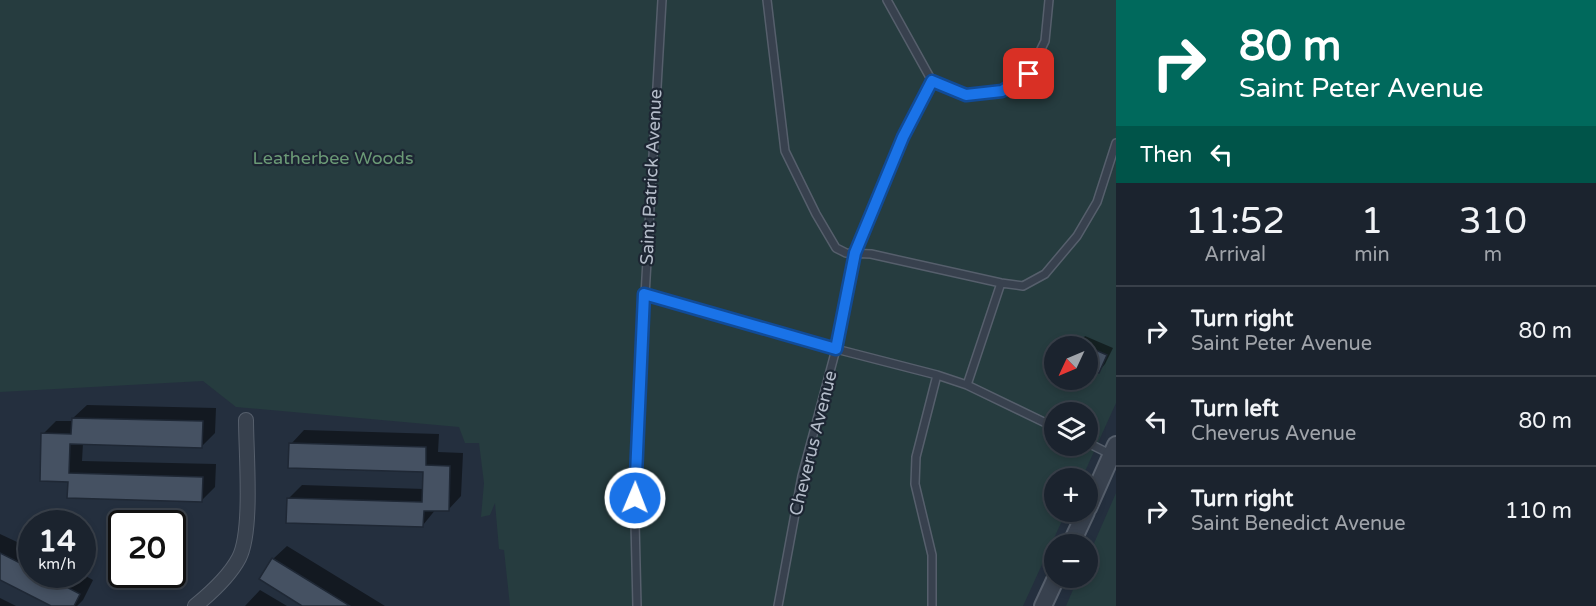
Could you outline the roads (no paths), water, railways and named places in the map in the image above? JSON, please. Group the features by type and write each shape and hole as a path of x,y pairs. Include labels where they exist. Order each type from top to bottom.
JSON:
{"street":[{"path":"195,606 220,582 239,558 247,513 246,420"},
{"path":"1098,486 1114,450"},
{"path":"1043,606 1051,588"}],"lane":[{"name":"Saint Patrick Avenue","path":"637,606 635,498 644,294 662,0"},
{"path":"767,0 785,151 816,214 836,248 846,253 871,254 1023,286 1045,274 1077,236 1097,202 1116,143"},
{"path":"886,0 932,81 966,95 1002,91 1029,74 1045,41 1049,0"},
{"name":"Cheverus Avenue","path":"778,606 802,476 836,349 855,253 903,137 932,81"},
{"path":"967,386 1001,283"},
{"path":"644,294 836,349 937,375 967,386 1044,422"},
{"path":"932,606 932,555 915,484 915,475 916,457 937,375"},
{"path":"1098,446 1114,450"}],"park label":[{"name":"Leatherbee Woods","path":"333,158"}]}
